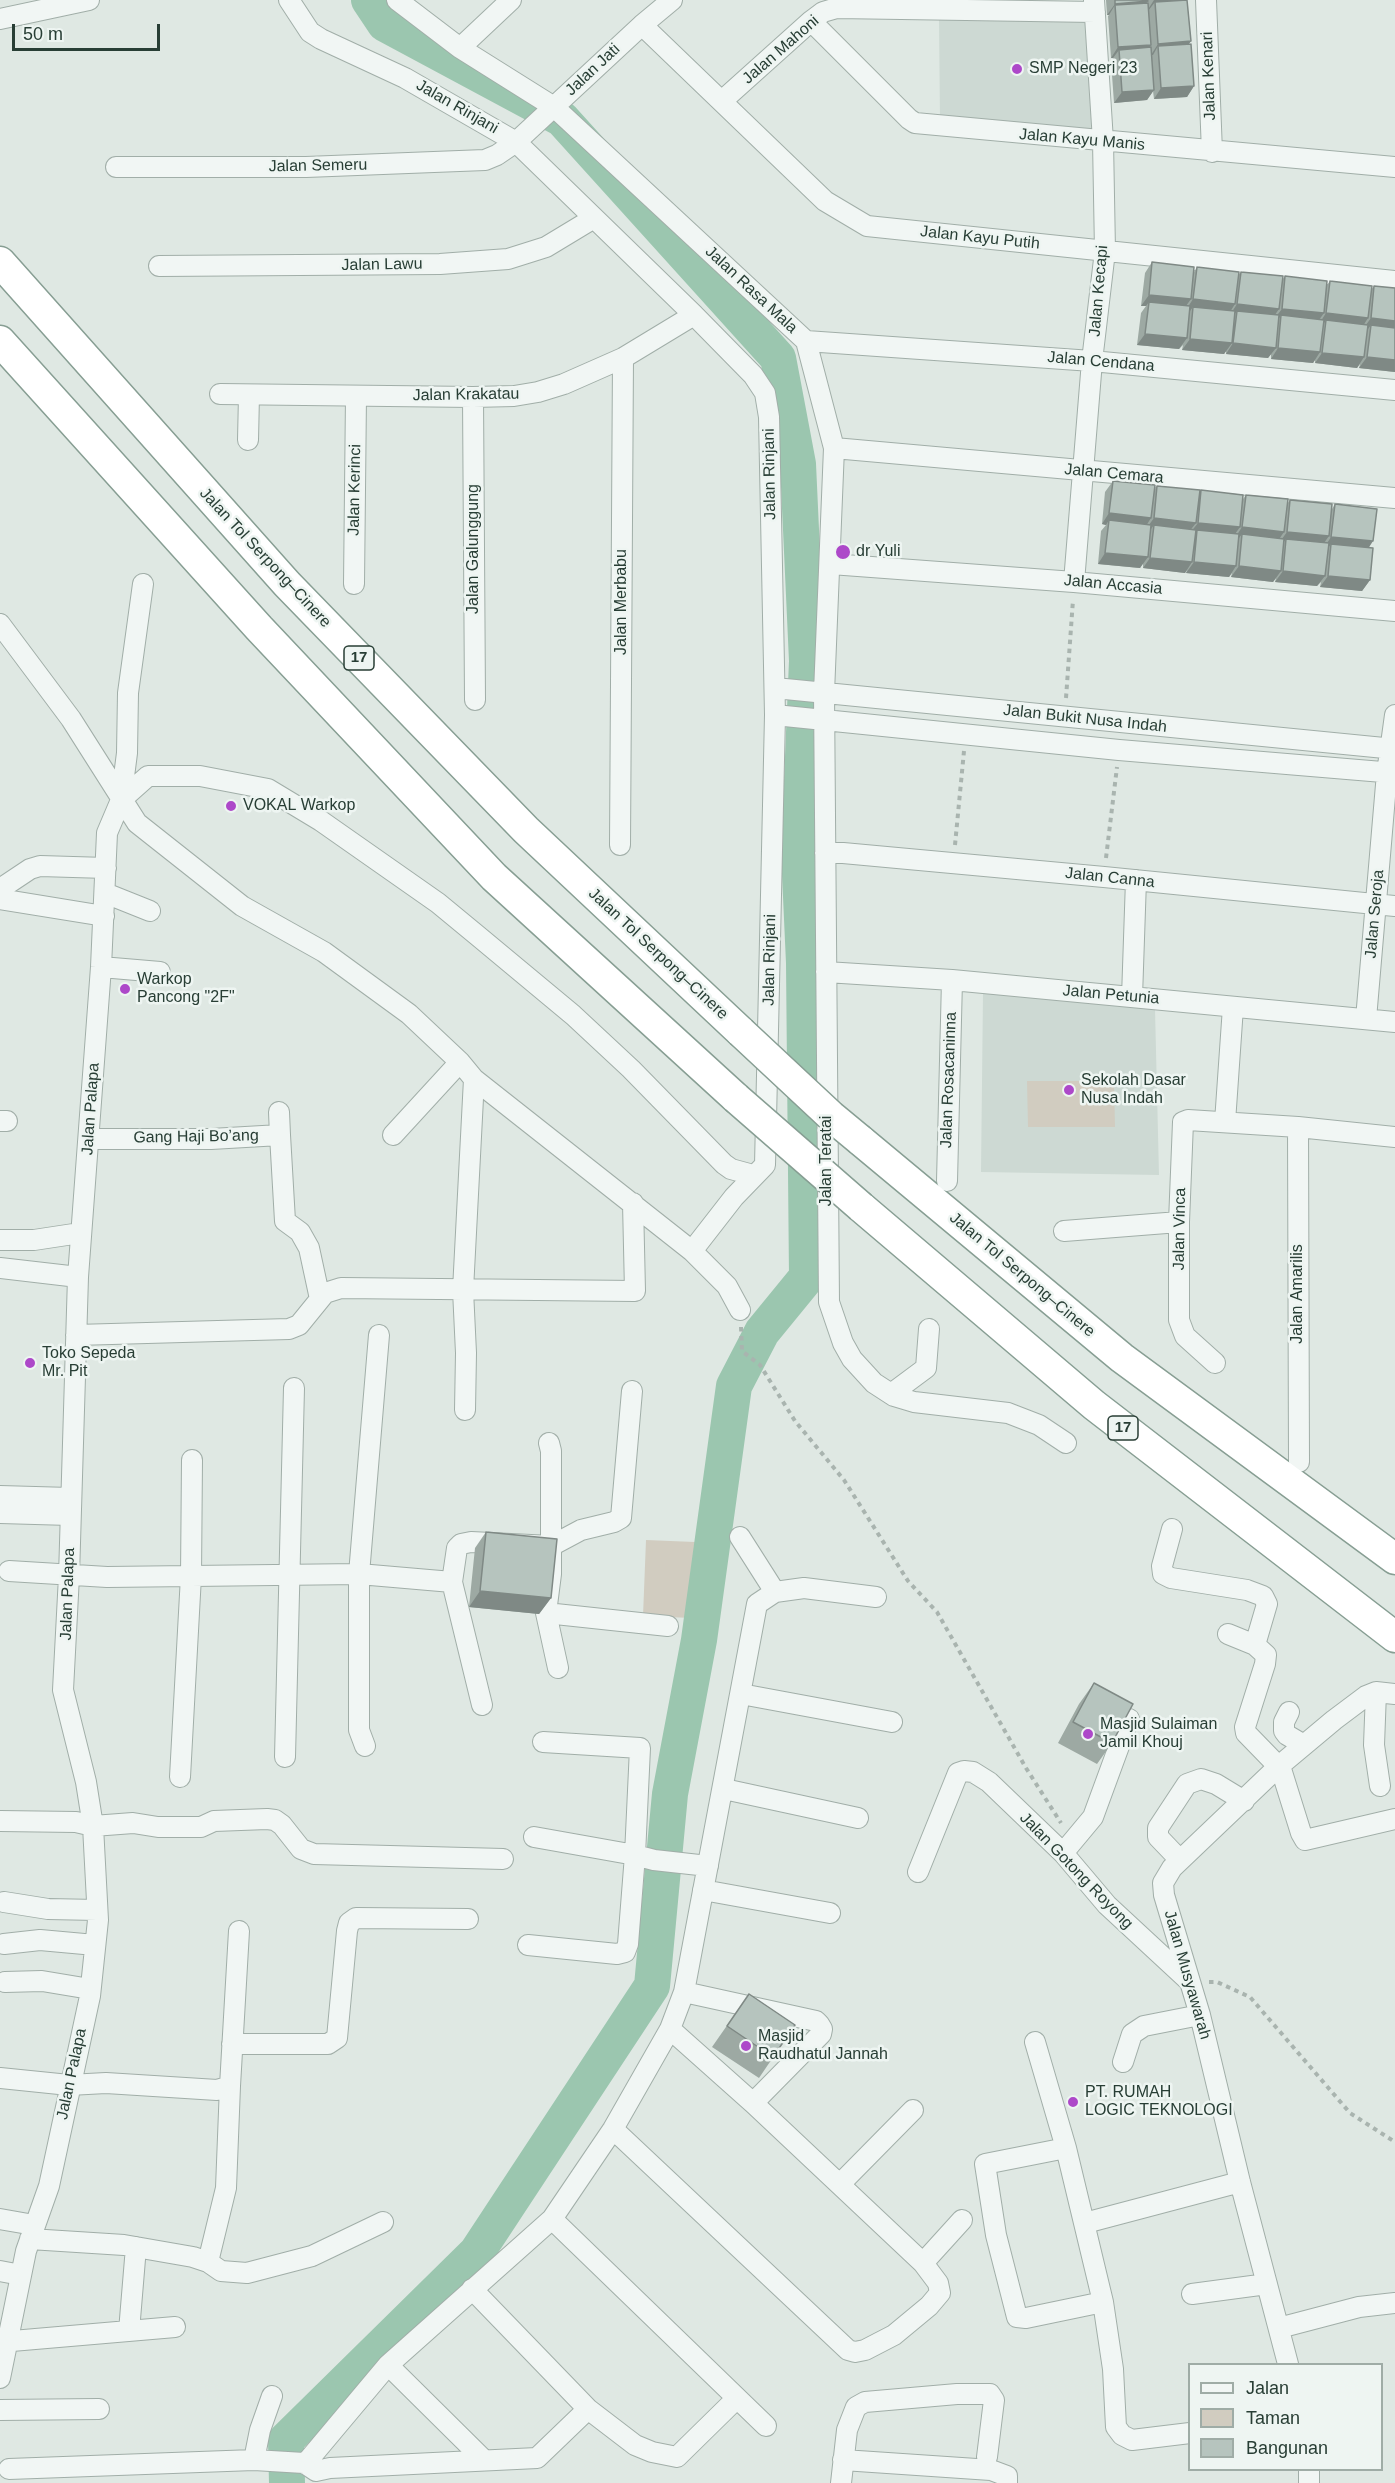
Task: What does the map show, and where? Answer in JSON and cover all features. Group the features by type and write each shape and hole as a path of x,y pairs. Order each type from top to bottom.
{"highway":[{"name":"Jalan Tol Serpong–Cinere","path":"0,262 287,584 526,830 831,1116 1122,1358 1395,1559"},
{"name":"17","path":"0,341 259,628 494,878 736,1098 1094,1405 1395,1637"}],"street":[{"name":"Jalan Rinjani","path":"289,0 310,32 321,39 405,78 521,138 594,218 753,375 765,393 769,417 777,688 765,1165 760,1172 753,1175 692,1251"},
{"name":"Jalan Rasa Mala","path":"397,0 460,48 552,108 806,341 834,448 831,564 821,693 822,721"},
{"path":"460,48 511,0"},
{"name":"Jalan Jati","path":"521,138 672,0"},
{"name":"Jalan Kenari","path":"1206,0 1212,152"},
{"path":"0,19 76,2"},
{"name":"Jalan Mahoni","path":"723,100 811,21 823,12 837,8 1094,6"},
{"name":"Jalan Kecapi","path":"1074,582 1092,361 1105,251 1103,141 1094,6"},
{"name":"Jalan Kayu Manis","path":"811,21 915,123 1395,167"},
{"name":"Jalan Kayu Putih","path":"642,25 723,100 825,201 859,223 876,227 1395,280"},
{"name":"Jalan Semeru","path":"116,167 306,167 472,161 497,155 521,138"},
{"name":"Jalan Lawu","path":"159,266 440,264 508,259 546,247 594,218"},
{"name":"Jalan Krakatau","path":"220,394 473,397 514,396 538,392 564,384 623,358 694,315"},
{"name":"Jalan Cendana","path":"806,341 1092,361 1395,390"},
{"name":"Jalan Merbabu","path":"620,845 623,358"},
{"path":"248,440 249,395"},
{"name":"Jalan Kerinci","path":"354,584 357,396"},
{"name":"Jalan Galunggung","path":"473,397 475,700"},
{"name":"Jalan Cemara","path":"834,448 1395,498"},
{"name":"Jalan Accasia","path":"831,564 1074,582 1395,611"},
{"path":"121,800 128,753 128,693 143,584"},
{"path":"0,624 70,719 137,823 242,906 324,952 409,1014 460,1062 474,1079 692,1251 727,1286 740,1310"},
{"name":"Jalan Bukit Nusa Indah","path":"777,688 1393,748"},
{"name":"Jalan Bukit Nusa Indah","path":"777,715 1119,750 1391,773"},
{"name":"Jalan Seroja","path":"1366,1019 1386,905 1395,716"},
{"name":"Jalan Teratai","path":"822,721 829,1302 843,1343 852,1359 874,1383 891,1394 914,1402 1008,1413 1039,1425 1066,1443"},
{"path":"121,800 148,776 200,776 268,789 321,820 438,903 470,929 573,1015 623,1061 731,1170 753,1175"},
{"name":"Jalan Palapa","path":"0,2378 4,2342 32,2232 50,2186 90,1989 95,1945 97,1910 93,1826 80,1751 63,1690 80,1233 101,967 107,833 121,800"},
{"name":"Jalan Canna","path":"825,854 843,853 1386,905"},
{"path":"0,889 40,866 106,868"},
{"path":"18,878 20,903"},
{"path":"1132,997 1136,880"},
{"path":"105,893 150,911"},
{"path":"0,899 104,916"},
{"path":"101,967 160,972"},
{"name":"Jalan Petunia","path":"826,972 952,980 1395,1022"},
{"name":"Jalan Rosacaninna","path":"946,1181 952,980"},
{"path":"1233,1007 1225,1122 1395,1137"},
{"path":"393,1135 460,1062"},
{"path":"465,1410 466,1353 463,1290 474,1079"},
{"name":"Gang Haji Bo’ang","path":"89,1139 211,1139 280,1135 279,1112"},
{"name":"Jalan Vinca","path":"1215,1363 1185,1336 1181,1329 1179,1222 1184,1122 1188,1120 1225,1122"},
{"name":"Jalan Amarilis","path":"1298,1127 1299,1462"},
{"path":"280,1135 285,1221 300,1232 309,1248 320,1299"},
{"path":"76,1335 289,1329 299,1325 325,1293 341,1288 634,1291 633,1203"},
{"path":"1064,1231 1179,1222"},
{"path":"0,1240 34,1240 80,1233"},
{"path":"33,1271 34,1240"},
{"path":"0,1268 78,1277"},
{"path":"891,1394 926,1368 929,1329"},
{"path":"365,1746 359,1730 359,1574 379,1335"},
{"path":"285,1756 294,1388"},
{"path":"482,1705 452,1582 457,1548 461,1544 471,1542 551,1546 566,1536 618,1521 622,1517 632,1390"},
{"path":"549,1443 551,1451 551,1546 546,1612 558,1668"},
{"path":"180,1777 191,1576 192,1460"},
{"path":"0,1496 70,1506"},
{"path":"0,1513 70,1506"},
{"path":"1172,1529 1162,1566 1163,1574 1171,1578 1247,1590 1263,1596 1267,1604 1255,1645"},
{"path":"740,1537 775,1592"},
{"path":"9,1571 69,1576 359,1574 452,1582"},
{"path":"311,2470 388,2365 552,2219 612,2129 670,2029 684,1992 757,1604 775,1592 804,1588 876,1597"},
{"path":"546,1612 668,1626"},
{"path":"1228,1634 1255,1645 1266,1655 1245,1727 1246,1733 1279,1766 1305,1840 1395,1819"},
{"path":"1380,1786 1374,1745 1385,1693"},
{"name":"Jalan Musyawarah","path":"1288,2363 1240,2182 1200,2015 1164,1895 1163,1883 1166,1875 1180,1860 1279,1766 1352,1706 1385,1693"},
{"path":"741,1694 892,1722"},
{"path":"1289,1713 1284,1722 1284,1731 1304,1745"},
{"path":"1068,1847 1093,1817 1129,1719"},
{"path":"528,1945 617,1954 625,1952 635,1855 640,1748 543,1742"},
{"name":"Jalan Gotong Royong","path":"918,1872 956,1776 964,1771 981,1776 1068,1847 1107,1905 1189,1981"},
{"path":"1180,1860 1158,1837 1158,1828 1187,1784 1201,1779 1216,1784 1244,1801"},
{"path":"724,1789 858,1818"},
{"path":"0,1821 76,1822 93,1826 133,1823 158,1827 201,1827 214,1821 275,1820 282,1825 301,1849 314,1854 503,1859"},
{"path":"534,1838 654,1860 708,1866"},
{"path":"703,1890 830,1913"},
{"path":"4,1902 48,1909 97,1910"},
{"path":"232,2044 328,2044 337,2038 347,1931 349,1923 356,1918 468,1919"},
{"path":"208,2262 226,2188 239,1930"},
{"path":"4,1944 40,1940 95,1945"},
{"path":"5,1983 42,1981 90,1989"},
{"path":"684,1992 816,2021 819,2024 822,2029 821,2034 753,2103"},
{"path":"1123,2062 1132,2034 1144,2026 1200,2015"},
{"path":"612,2129 848,2350 855,2352 865,2350 894,2335 936,2300 940,2288 924,2263 753,2103 670,2029"},
{"path":"1035,2042 1066,2148 1103,2302 1113,2369 1116,2427 1122,2435 1132,2440 1188,2433"},
{"path":"0,2078 69,2085 106,2084 217,2090 230,2086"},
{"path":"840,2184 913,2110"},
{"path":"1066,2148 985,2164 996,2235 1017,2317 1026,2318 1103,2302"},
{"path":"1085,2223 1240,2182"},
{"path":"0,2219 32,2232 136,2247 208,2262 221,2271 247,2273 312,2256 383,2222"},
{"path":"552,2219 731,2390 735,2397 766,2427"},
{"path":"924,2263 962,2220"},
{"path":"129,2331 136,2247"},
{"path":"0,2271 21,2275"},
{"path":"1192,2294 1267,2284"},
{"path":"472,2289 588,2409 635,2445 652,2452 677,2457 733,2403 735,2397"},
{"path":"1279,2328 1359,2307 1395,2303"},
{"path":"4,2342 174,2327"},
{"path":"388,2365 484,2460"},
{"path":"840,2483 847,2430 856,2407 860,2404 957,2394 993,2396 987,2457"},
{"path":"258,2461 260,2430 272,2396"},
{"path":"0,2410 99,2409"},
{"path":"9,2469 258,2461 311,2470 537,2458 588,2409"},
{"path":"843,2460 991,2470 1007,2476 1007,2483"}],"path":[{"path":"1064,717 1074,582"},
{"path":"953,864 966,734"},
{"path":"1104,877 1119,750"},
{"path":"742,1351 760,1365 795,1421 844,1480 908,1581 937,1611 1068,1847"},
{"path":"1189,1981 1217,1982 1250,1997 1350,2113 1395,2142"}],"shaded area":[{"name":"SMP Negeri 23","path":"939,17 1091,18 1099,134 940,121"},
{"name":"Sekolah Dasar Nusa Indah","path":"983,993 1155,1009 1159,1175 981,1172"}],"green space":[{"path":"1027,1081 1114,1081 1115,1127 1028,1127"},
{"path":"646,1540 695,1542 692,1618 643,1616"}],"building":[{"path":"1115,0 1147,0 1148,1 1115,4"},
{"path":"1187,0 1191,41 1158,44 1155,2"},
{"path":"1148,3 1151,45 1118,47 1115,5"},
{"path":"1191,44 1194,86 1161,88 1158,46"},
{"path":"1151,47 1154,90 1122,92 1119,50"},
{"path":"1152,262 1194,267 1191,299 1149,295"},
{"path":"1197,267 1239,272 1235,304 1193,299"},
{"path":"1241,272 1283,276 1279,309 1237,304"},
{"path":"1285,276 1327,281 1324,313 1282,309"},
{"path":"1330,281 1372,286 1368,318 1326,313"},
{"path":"1374,286 1395,288 1395,321 1371,318"},
{"path":"1149,302 1190,306 1187,338 1145,334"},
{"path":"1193,307 1235,311 1232,343 1190,339"},
{"path":"1237,311 1279,315 1276,348 1233,343"},
{"path":"1281,315 1324,320 1320,352 1278,348"},
{"path":"1326,320 1368,325 1364,357 1322,353"},
{"path":"1371,325 1395,328 1395,360 1367,357"},
{"path":"1113,481 1155,485 1151,518 1109,513"},
{"path":"1157,486 1200,490 1196,523 1154,518"},
{"path":"1201,490 1243,495 1240,527 1198,523"},
{"path":"1246,495 1288,499 1284,532 1242,527"},
{"path":"1290,500 1332,504 1329,536 1287,532"},
{"path":"1335,504 1377,509 1373,541 1331,537"},
{"path":"1109,520 1151,525 1148,557 1105,553"},
{"path":"1154,525 1196,530 1192,562 1150,558"},
{"path":"1197,530 1239,534 1236,566 1194,562"},
{"path":"1242,534 1284,539 1281,571 1239,566"},
{"path":"1286,539 1329,543 1325,576 1283,571"},
{"path":"1331,544 1373,548 1370,580 1328,576"},
{"path":"486,1532 557,1539 551,1598 480,1591"},
{"path":"1094,1683 1133,1704 1112,1743 1073,1722"},
{"path":"749,1994 795,2025 773,2057 727,2026"}],"waterway":[{"path":"287,2483 286,2440 477,2252 652,1986 670,1794 699,1640 734,1386 762,1332 807,1277 804,963 799,852 807,661 798,464 778,358 562,119 385,24 369,0"}],"place":[{"name":"SMP Negeri 23","path":"1017,69"},
{"name":"dr Yuli","path":"843,552"},
{"name":"VOKAL Warkop","path":"231,806"},
{"name":"Warkop Pancong \"2F\"","path":"125,989"},
{"name":"Sekolah Dasar Nusa Indah","path":"1069,1090"},
{"name":"Toko Sepeda Mr. Pit","path":"30,1363"},
{"name":"Masjid Sulaiman Jamil Khouj","path":"1088,1734"},
{"name":"Masjid Raudhatul Jannah","path":"746,2046"},
{"name":"PT. RUMAH LOGIC TEKNOLOGI","path":"1073,2102"}]}
